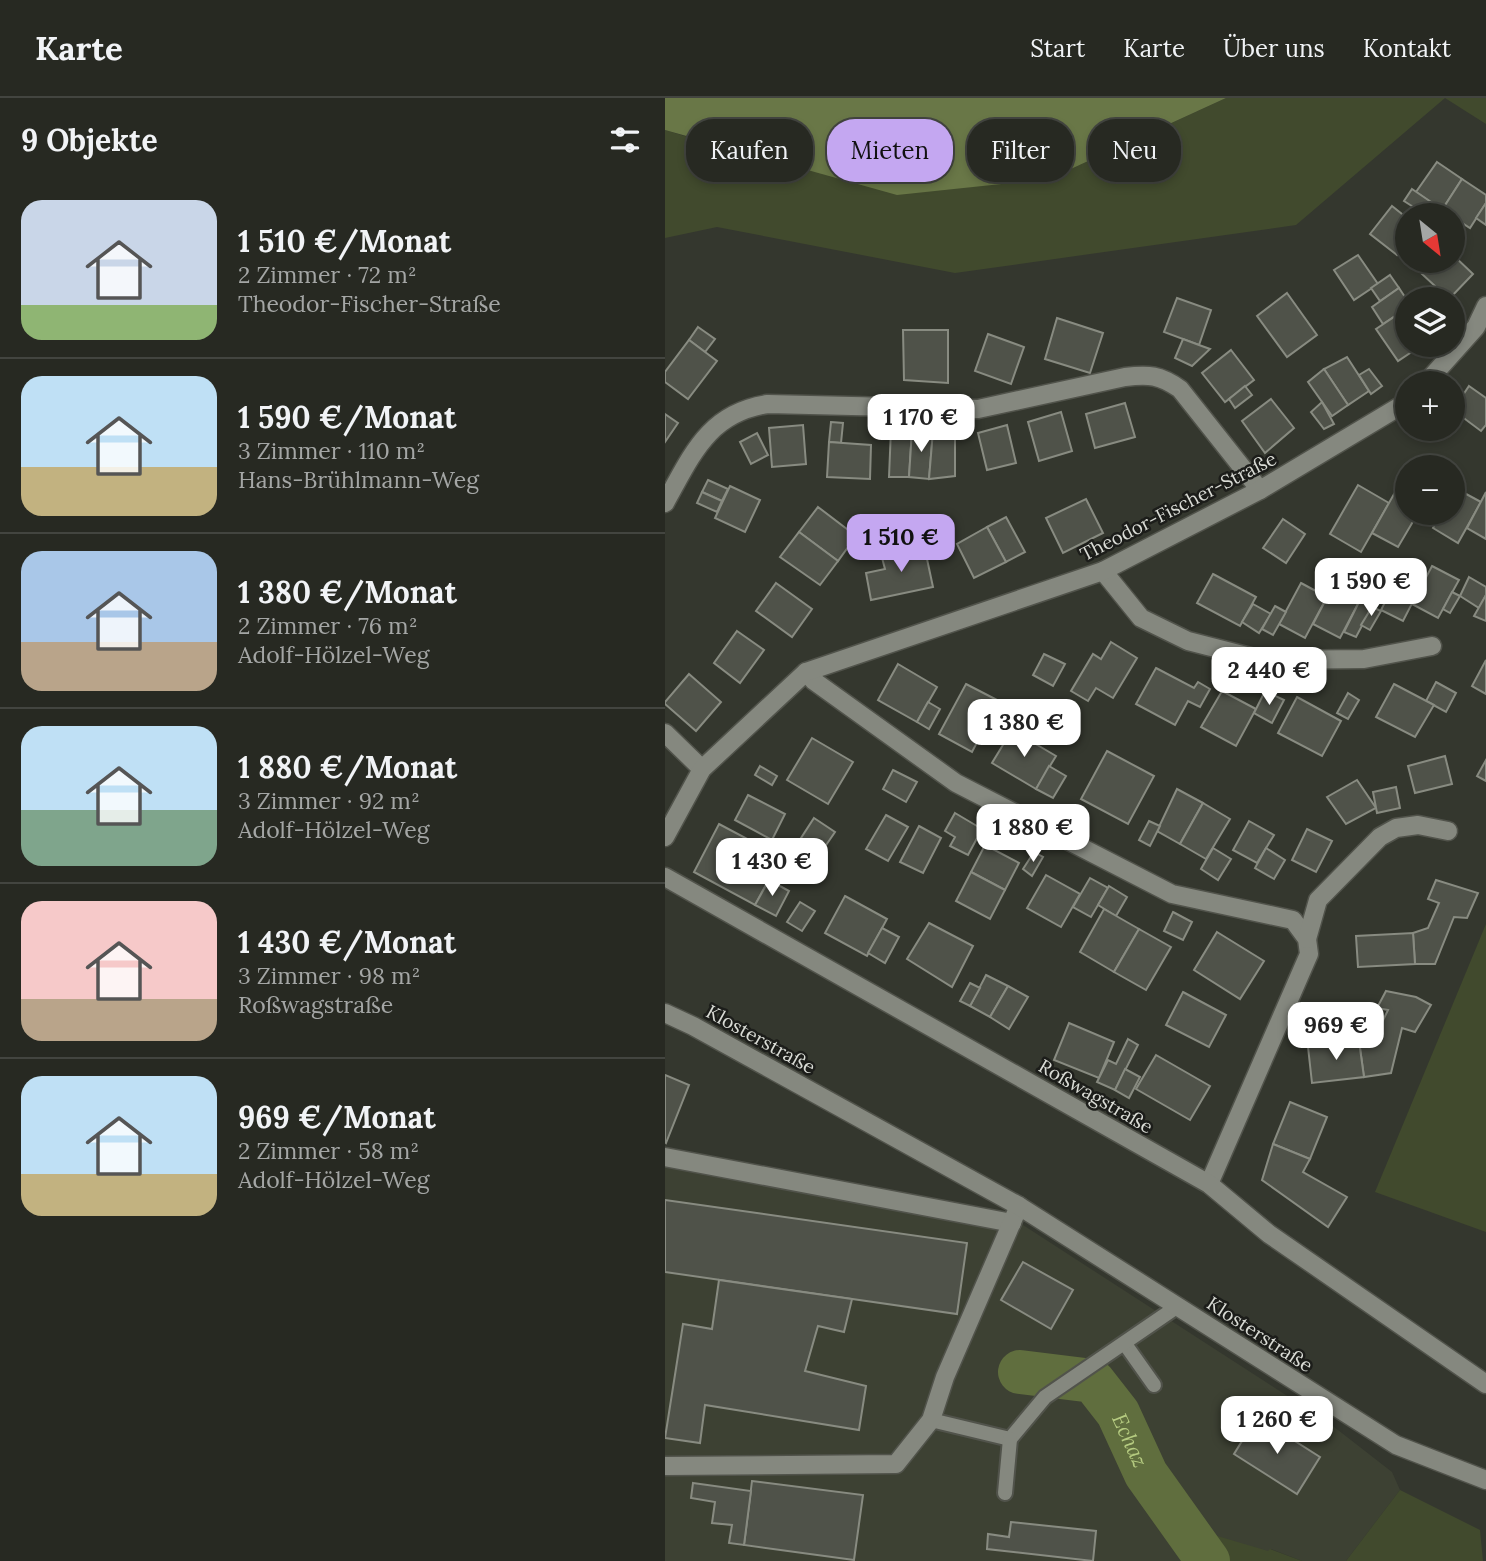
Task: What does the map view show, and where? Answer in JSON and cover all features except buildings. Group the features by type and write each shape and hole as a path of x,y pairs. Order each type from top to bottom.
{"street":[{"path":"1437,371 1476,327 1486,306"},
{"path":"665,503 716,425 731,414 748,407 768,404 978,409 1144,375 1164,378 1180,389 1260,490"},
{"name":"Theodor-Fischer-Straße","path":"665,838 702,769 806,672 1103,571 1260,490 1395,409"},
{"path":"1103,571 1140,618 1188,641 1262,660 1364,659 1433,646"},
{"path":"806,672 814,681 956,783 1172,894 1293,920 1307,939"},
{"path":"665,733 702,769"},
{"path":"1209,1184 1309,954 1307,939 1318,900 1380,837 1396,828 1417,825 1448,831"},
{"name":"Roßwagstraße","path":"665,877 1209,1184 1269,1234 1486,1384"},
{"name":"Klosterstraße","path":"665,1013 693,1026 1178,1306 1397,1444 1486,1480"},
{"path":"665,1157 1016,1214 945,1377 931,1420 896,1464 665,1466"}],"lane":[{"path":"1005,1493 1010,1439 1045,1397 1178,1306"},
{"path":"1125,1343 1154,1385"},
{"path":"931,1420 1010,1439"}],"shaded area":[{"path":"665,1160 1023,1225 1329,1423 1392,1472 1400,1490 1346,1561 1302,1561 1271,1549 1263,1561 665,1561"}],"green space":[{"path":"665,98 1226,98 1180,119 1088,119 1088,161 1074,168 1074,119 967,119 967,182 1020,182 897,195 851,182 953,182 953,119 827,119 827,175 813,171 813,119 686,119 686,136 665,130"},
{"path":"1226,98 1445,98 1296,225 955,273 717,227 665,238 665,130 686,136 686,182 813,182 813,163 827,164 827,182 953,182 953,173 967,174 967,182 1074,182 1074,168 1088,161 1088,182 1181,182 1180,119"},
{"path":"1445,98 1486,98 1486,124"},
{"path":"1486,924 1486,1232 1375,1192"},
{"path":"1400,1490 1480,1530 1483,1561 1346,1561"},
{"path":"1177,1524 1268,1551 1270,1549 1302,1561 1182,1561 1163,1533"}],"waterway":[{"name":"Echaz","path":"1020,1372 1093,1381 1118,1413 1146,1474 1208,1561"}]}
